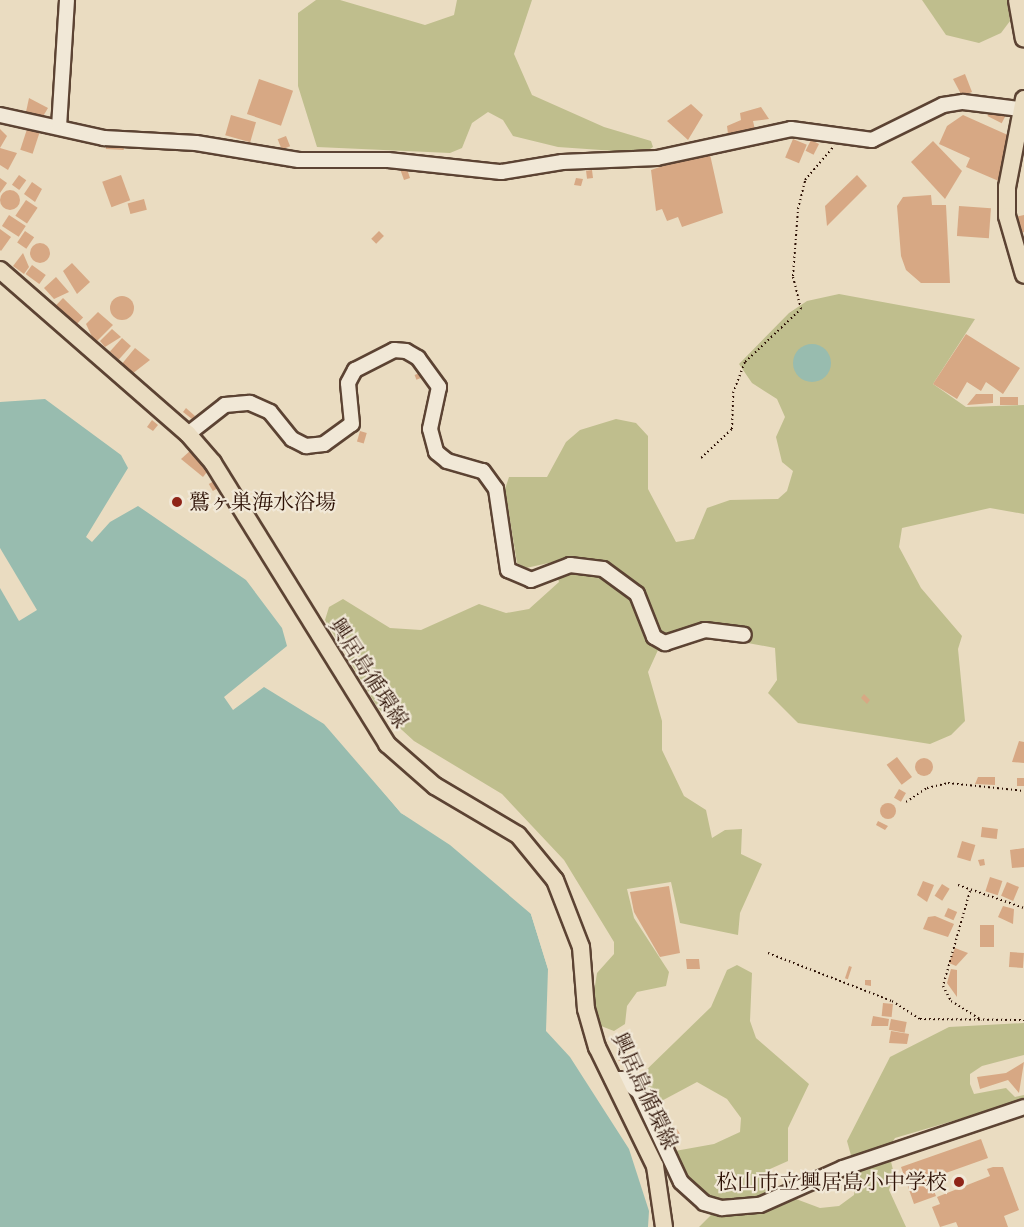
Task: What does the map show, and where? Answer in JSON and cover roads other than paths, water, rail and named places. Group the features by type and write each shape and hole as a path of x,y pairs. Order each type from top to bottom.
{"main road":[{"path":"1017,0 1024,38"},
{"path":"1021,104 1007,216 1024,275"},
{"name":"興居島循環線","path":"0,270 188,434 229,486 387,744 435,786 518,835 555,880 574,924 586,1009 612,1079 655,1166 664,1227"}],"street":[{"path":"59,127 67,0"},
{"path":"0,115 104,138 196,143 299,160 388,160 490,172 562,162 657,158 791,129 841,137 888,137 943,105 963,102 1021,104"},
{"path":"188,434 225,405 250,403 270,412 292,439 306,446 324,444 352,424 348,384 355,370 394,350 406,351 418,358 439,387 430,429 436,452 447,461 483,471 496,489 508,570 531,579 570,565 603,569 637,594 654,637 665,643 705,630 744,635"},
{"path":"612,1079 622,1079 639,1092 681,1182 698,1199 722,1208 760,1205 843,1168 1024,1107"}],"water":[{"path":"812,344 825,350 831,363 825,376 812,382 799,376 793,363 799,350"},
{"path":"45,399 121,455 128,468 86,537 92,542 110,522 138,506 246,580 282,628 287,646 224,697 233,710 264,687 324,724 401,813 450,845 531,914 548,969 546,1031 570,1057 629,1149 649,1211 648,1227 0,1227 0,402"}],"place":[{"name":"鷲ヶ巣海水浴場","path":"177,502"},
{"name":"松山市立興居島小中学校","path":"959,1182"}]}
